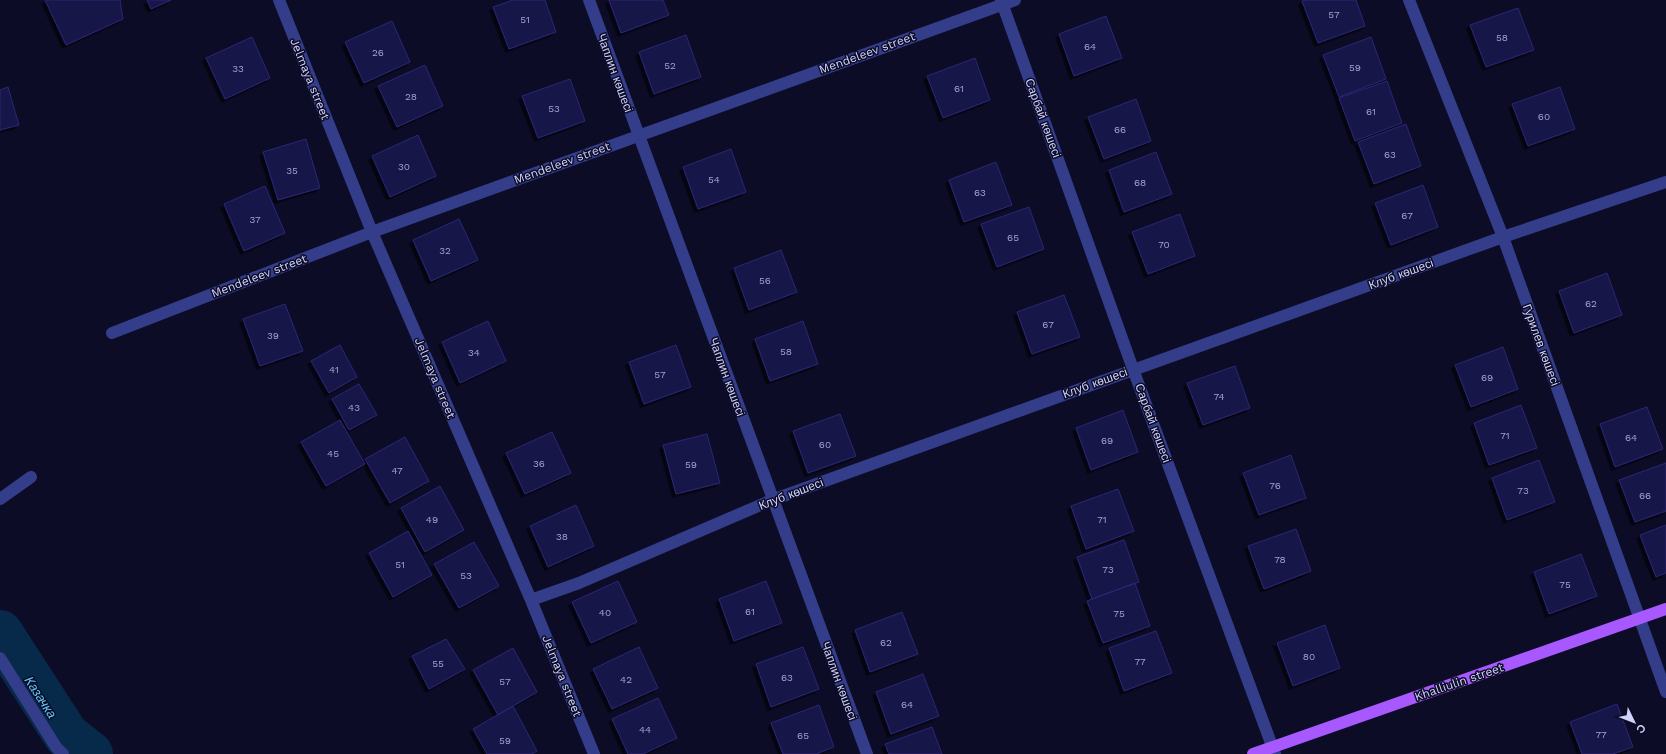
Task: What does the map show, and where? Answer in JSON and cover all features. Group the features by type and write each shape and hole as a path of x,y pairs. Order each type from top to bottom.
{"main road":[{"name":"Khalliulin street","path":"1253,754 1274,751 1666,609"}],"street":[{"name":"Jelmaya street","path":"279,0 372,232 531,600 594,754"},
{"name":"Чаплин көшесі","path":"589,0 866,754"},
{"name":"Mendeleev street","path":"112,333 372,232 1002,2 1016,0"},
{"name":"Гурилев көшесі","path":"1408,0 1503,238 1666,692"},
{"name":"Сарбай көшесі","path":"1002,2 1133,369 1274,751"},
{"name":"Клуб көшесі","path":"531,600 579,583 772,500 1133,369 1666,182"},
{"path":"0,499 31,477"},
{"path":"0,658 56,747 64,754"}],"building":[{"path":"45,0 120,0 123,19 66,45"},
{"path":"147,0 171,0 151,9"},
{"path":"513,0 545,0 556,32 509,49 493,7"},
{"path":"609,0 663,0 669,15 621,33"},
{"path":"1356,0 1365,26 1318,43 1302,1"},
{"path":"1518,8 1534,50 1486,67 1470,25"},
{"path":"1106,16 1122,58 1074,76 1059,34"},
{"path":"392,21 410,62 364,83 345,42"},
{"path":"686,35 701,77 654,94 639,52"},
{"path":"252,37 270,78 225,99 206,58"},
{"path":"1371,37 1386,79 1339,97 1323,55"},
{"path":"975,58 990,100 943,118 927,76"},
{"path":"425,65 443,106 397,127 378,86"},
{"path":"570,79 585,121 538,138 522,96"},
{"path":"1387,81 1402,123 1355,141 1339,98"},
{"path":"8,87 19,125 0,130 0,90"},
{"path":"1560,87 1575,129 1528,146 1512,104"},
{"path":"1136,99 1151,141 1104,159 1088,117"},
{"path":"1406,124 1421,166 1374,184 1358,142"},
{"path":"418,135 436,176 390,197 372,156"},
{"path":"306,139 320,188 278,200 263,152"},
{"path":"731,149 746,192 698,209 683,167"},
{"path":"1156,152 1172,194 1124,212 1109,170"},
{"path":"996,162 1012,205 964,222 949,180"},
{"path":"1423,185 1438,227 1391,245 1375,203"},
{"path":"265,186 285,233 244,251 224,204"},
{"path":"1029,207 1044,249 997,267 981,224"},
{"path":"1180,214 1195,256 1148,274 1132,232"},
{"path":"459,219 478,260 431,281 413,240"},
{"path":"781,250 797,292 749,310 734,268"},
{"path":"1607,273 1622,315 1574,333 1559,291"},
{"path":"1064,295 1080,337 1032,354 1017,312"},
{"path":"285,304 303,351 260,366 243,319"},
{"path":"488,321 506,361 460,383 442,342"},
{"path":"803,321 818,364 770,381 755,339"},
{"path":"340,345 357,377 329,393 311,361"},
{"path":"676,345 691,387 644,404 629,362"},
{"path":"1503,347 1518,389 1471,407 1455,365"},
{"path":"1235,366 1250,408 1203,425 1187,383"},
{"path":"359,384 377,415 349,430 332,399"},
{"path":"1521,405 1537,448 1489,465 1474,423"},
{"path":"1647,407 1663,449 1615,467 1600,424"},
{"path":"1123,410 1138,452 1091,470 1076,428"},
{"path":"840,414 856,456 808,473 793,431"},
{"path":"340,420 365,464 326,486 301,442"},
{"path":"552,432 571,473 525,494 506,453"},
{"path":"707,434 720,483 676,494 663,445"},
{"path":"405,437 429,481 390,503 365,459"},
{"path":"1291,455 1306,498 1259,515 1243,473"},
{"path":"1539,460 1555,502 1507,520 1492,478"},
{"path":"1666,463 1666,511 1635,522 1619,480"},
{"path":"440,486 464,530 425,552 401,508"},
{"path":"1118,489 1134,531 1086,549 1071,506"},
{"path":"576,505 594,546 548,567 530,526"},
{"path":"1666,525 1666,573 1656,577 1640,535"},
{"path":"1296,529 1311,571 1264,589 1248,546"},
{"path":"408,531 432,575 393,597 369,553"},
{"path":"1124,540 1139,582 1092,599 1077,557"},
{"path":"474,542 499,586 459,608 434,564"},
{"path":"1581,554 1597,596 1549,614 1534,572"},
{"path":"618,581 637,622 591,643 572,602"},
{"path":"766,581 782,623 734,641 719,599"},
{"path":"1135,583 1150,626 1103,643 1087,601"},
{"path":"902,612 918,654 870,672 855,630"},
{"path":"1325,625 1340,668 1293,686 1277,643"},
{"path":"1156,631 1172,673 1124,691 1109,648"},
{"path":"446,639 465,669 429,689 412,656"},
{"path":"639,647 658,688 612,709 593,669"},
{"path":"803,647 819,689 771,707 756,664"},
{"path":"513,648 537,692 498,715 473,670"},
{"path":"923,674 939,716 891,734 876,692"},
{"path":"658,698 677,738 643,754 628,754 612,719"},
{"path":"1617,704 1633,747 1613,754 1582,754 1570,722"},
{"path":"819,705 834,747 816,754 783,754 771,723"},
{"path":"513,706 537,751 532,754 487,754 473,729"},
{"path":"932,727 942,754 889,754 885,744"}],"waterway":[{"name":"Казачка","path":"0,633 66,735 90,754"}]}
